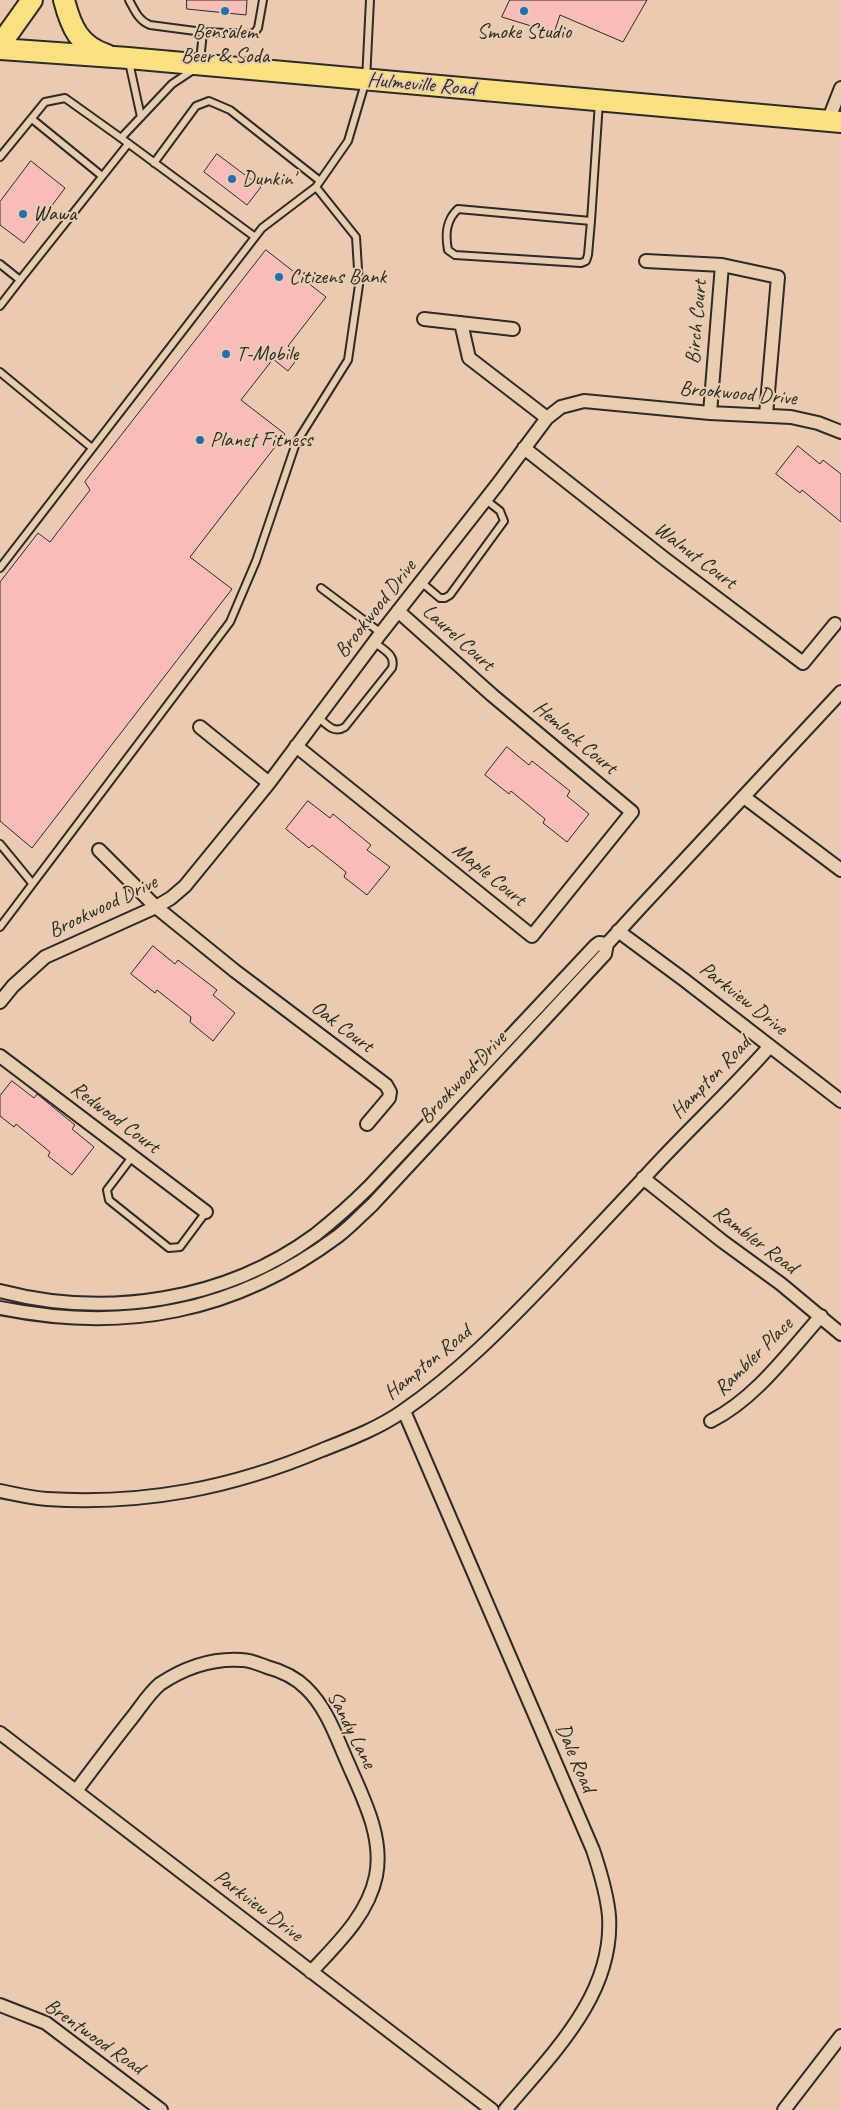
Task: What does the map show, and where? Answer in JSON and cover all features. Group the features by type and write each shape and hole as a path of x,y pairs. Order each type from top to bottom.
{"main road":[{"path":"0,45 32,0"},
{"path":"64,0 70,22 77,35 100,53 121,58"},
{"name":"Hulmeville Road","path":"0,49 834,121"}],"street":[{"path":"834,121 841,88"},
{"path":"646,261 722,265 778,276 766,415"},
{"name":"Birch Court","path":"710,413 722,265"},
{"path":"424,319 513,328"},
{"path":"461,323 469,358 547,418"},
{"name":"Brookwood Drive","path":"0,1002 13,986 45,957 156,907 171,898 185,886 269,783 398,611 486,500 547,418 561,407 584,401 710,413 791,417 818,423 841,432"},
{"name":"Walnut Court","path":"524,448 665,559 803,663 835,624"},
{"name":"Laurel Court","path":"398,611 492,694"},
{"name":"Brookwood Drive","path":"0,1308 65,1318 109,1319 147,1316 213,1301 249,1288 286,1270 340,1234 372,1205 605,954 607,944 618,931 841,692"},
{"name":"Hemlock Court","path":"492,694 632,812"},
{"path":"200,727 269,783"},
{"name":"Maple Court","path":"296,746 532,936 632,812"},
{"path":"744,797 841,870"},
{"path":"99,850 156,907"},
{"name":"Oak Court","path":"156,907 235,971 386,1086 390,1092 389,1098 368,1124"},
{"name":"Parkview Drive","path":"618,931 684,978 841,1101"},
{"name":"Brookwood Drive","path":"0,1291 28,1298 84,1305 121,1304 162,1299 214,1286 250,1272 285,1254 336,1218 369,1187 595,946 599,943 607,944"},
{"name":"Hampton Road","path":"0,1491 71,1500 165,1495 207,1488 280,1468 355,1436 404,1411 499,1332 770,1046"},
{"name":"Redwood Court","path":"0,1056 206,1212"},
{"name":"Rambler Road","path":"643,1178 821,1316 841,1334"},
{"name":"Rambler Place","path":"711,1421 738,1405 764,1380 821,1316"},
{"name":"Dale Road","path":"404,1411 592,1850 607,1900 609,1940 598,1984 586,2008 572,2028 506,2110"},
{"name":"Sandy Lane","path":"76,1791 154,1690 159,1685 186,1670 200,1664 221,1660 244,1660 283,1672 296,1680 308,1690 320,1706 334,1732 372,1825 378,1846 376,1876 371,1893 344,1936 311,1972"},
{"name":"Parkview Drive","path":"0,1733 492,2110"},
{"name":"Brentwood Road","path":"0,2004 46,2023 161,2110"},
{"path":"784,2110 841,2036"}],"lane":[{"path":"129,0 143,22 203,32 251,34 255,32 259,24 263,0"},
{"path":"0,568 262,228 318,184 348,141 366,80 370,0"},
{"path":"121,138 172,84 200,66 203,32"},
{"path":"121,58 141,117"},
{"path":"0,157 45,102 65,98 255,237"},
{"path":"0,927 230,622 256,561 296,443 348,360 359,284 356,237 318,184 230,110 209,100 196,106 154,163"},
{"path":"591,221 458,209 451,215 446,240 448,250 455,255 581,263 586,261 591,221 599,100"},
{"path":"32,119 102,176"},
{"path":"0,306 128,144"},
{"path":"0,264 20,280"},
{"path":"0,372 92,448"},
{"path":"421,582 440,598 445,598 450,594 503,525 503,516 486,500"},
{"path":"318,717 333,730 339,731 345,727 392,668 394,662 392,656 378,638 321,588"},
{"path":"0,844 32,883"},
{"path":"132,1156 107,1190 108,1200 169,1248 180,1247 206,1212"}],"building":[{"name":"Bensalem Beer & Soda","path":"187,0 247,0 246,15 187,9"},
{"path":"510,0 647,0 623,42 560,15 554,33 502,17"},
{"name":"Dunkin'","path":"217,154 261,187 247,205 204,172"},
{"name":"Wawa","path":"31,161 65,188 24,243 0,225 0,202"},
{"path":"266,250 326,297 288,346 300,355 288,371 273,359 241,400 285,434 190,557 232,589 32,848 0,821 0,582 38,533 50,542 90,490 85,482"},
{"path":"798,446 820,464 823,460 841,474 841,522 802,490 800,493 776,474"},
{"path":"507,747 529,765 532,761 570,791 567,796 589,814 567,842 543,823 545,819 511,791 509,794 485,775"},
{"path":"308,801 330,818 333,814 371,845 367,850 390,867 367,895 344,877 346,872 312,845 309,848 286,829"},
{"path":"153,946 175,964 178,960 217,990 213,995 235,1013 213,1041 190,1022 191,1017 157,990 155,993 131,974"},
{"path":"12,1081 34,1098 37,1094 75,1125 72,1129 94,1147 72,1175 48,1156 50,1152 16,1124 14,1127 0,1116 0,1096"}],"place":[{"name":"Bensalem Beer & Soda","path":"225,11"},
{"name":"Smoke Studio","path":"524,11"},
{"name":"Dunkin'","path":"232,179"},
{"name":"Wawa","path":"23,214"},
{"name":"Citizens Bank","path":"279,277"},
{"name":"T-Mobile","path":"226,354"},
{"name":"Planet Fitness","path":"200,440"}]}
